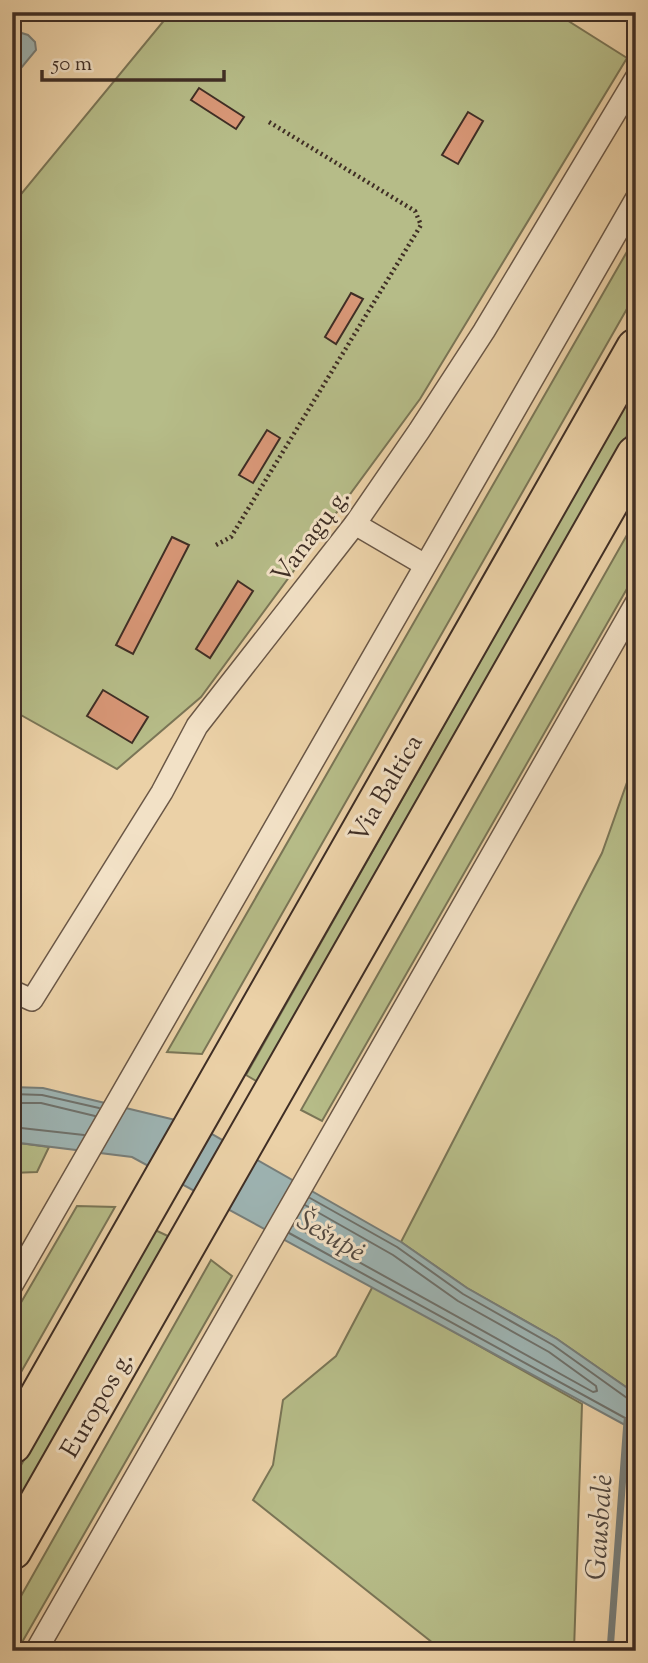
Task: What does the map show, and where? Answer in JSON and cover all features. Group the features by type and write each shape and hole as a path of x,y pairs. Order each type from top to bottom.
{"highway":[{"name":"Via Baltica","path":"135,1228 636,348"},
{"name":"Via Baltica","path":"179,1257 636,455"},
{"name":"Europos g.","path":"12,1444 135,1228"},
{"name":"Europos g.","path":"12,1550 179,1257"}],"street":[{"name":"Vanagų g.","path":"12,991 32,1000 162,792 197,726 355,524 484,331 636,78"},
{"path":"12,1285 636,199"},
{"path":"355,524 425,565"},
{"path":"36,1651 636,603"}],"path":[{"path":"216,545 231,537 421,225 415,211 269,122"}],"green space":[{"path":"171,12 554,12 627,58 420,399 201,697 117,769 12,710 12,205"},
{"path":"636,236 636,293 202,1054 167,1052"},
{"path":"636,386 636,420 258,1082 246,1075"},
{"path":"636,519 636,573 322,1121 301,1110"},
{"path":"636,757 636,1394 557,1339 467,1288 401,1242 602,853"},
{"path":"12,1142 49,1147 37,1172 12,1173"},
{"path":"77,1206 115,1207 12,1388 12,1318"},
{"path":"155,1230 170,1237 12,1517 12,1481"},
{"path":"211,1260 232,1276 17,1651 12,1651 12,1612"},
{"path":"373,1286 582,1404 574,1651 443,1651 253,1500 273,1465 283,1400 336,1356"}],"water":[{"path":"12,30 28,35 35,42 36,50 12,79"},
{"name":"Šešupė","path":"12,1087 43,1088 196,1125 401,1242 467,1288 557,1339 636,1394 636,1431 132,1157 12,1142"}],"building":[{"path":"199,88 244,117 236,129 191,100"},
{"path":"468,112 483,121 458,164 442,155"},
{"path":"351,293 363,299 336,344 325,337"},
{"path":"267,430 280,438 253,483 239,475"},
{"path":"172,537 189,545 133,654 116,645"},
{"path":"238,581 253,591 210,658 196,649"},
{"path":"103,690 148,717 132,743 87,716"}],"waterway":[{"name":"Gausbalė","path":"610,1651 627,1421"}]}
